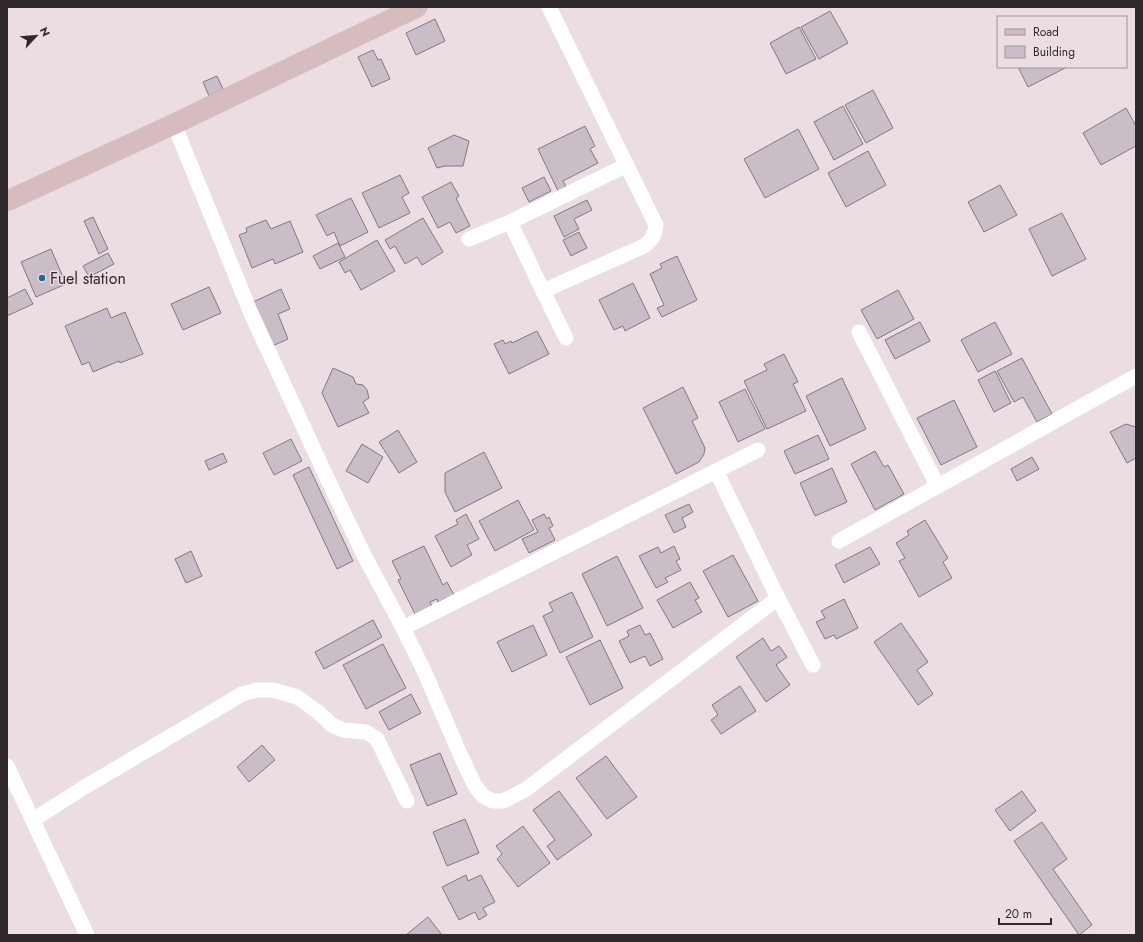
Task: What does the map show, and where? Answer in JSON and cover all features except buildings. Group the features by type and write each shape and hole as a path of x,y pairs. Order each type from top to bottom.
{"main road":[{"path":"7,201 174,124 416,7"}],"street":[{"path":"544,292 636,250 651,240 655,233 656,225 549,7"},
{"path":"174,124 250,311 326,476 364,555 426,673 460,754 475,786 483,796 494,801 503,801 525,790 778,598"},
{"path":"469,239 510,222 627,165"},
{"path":"510,222 566,338"},
{"path":"859,332 937,486"},
{"path":"839,541 1136,376"},
{"path":"403,628 758,450"},
{"path":"716,471 813,666"},
{"path":"33,820 83,788 242,694 257,690 273,690 297,697 318,712 332,725 343,730 366,732 376,739 407,801"},
{"path":"7,766 87,935"}],"place":[{"name":"Fuel station","path":"42,278"}]}
